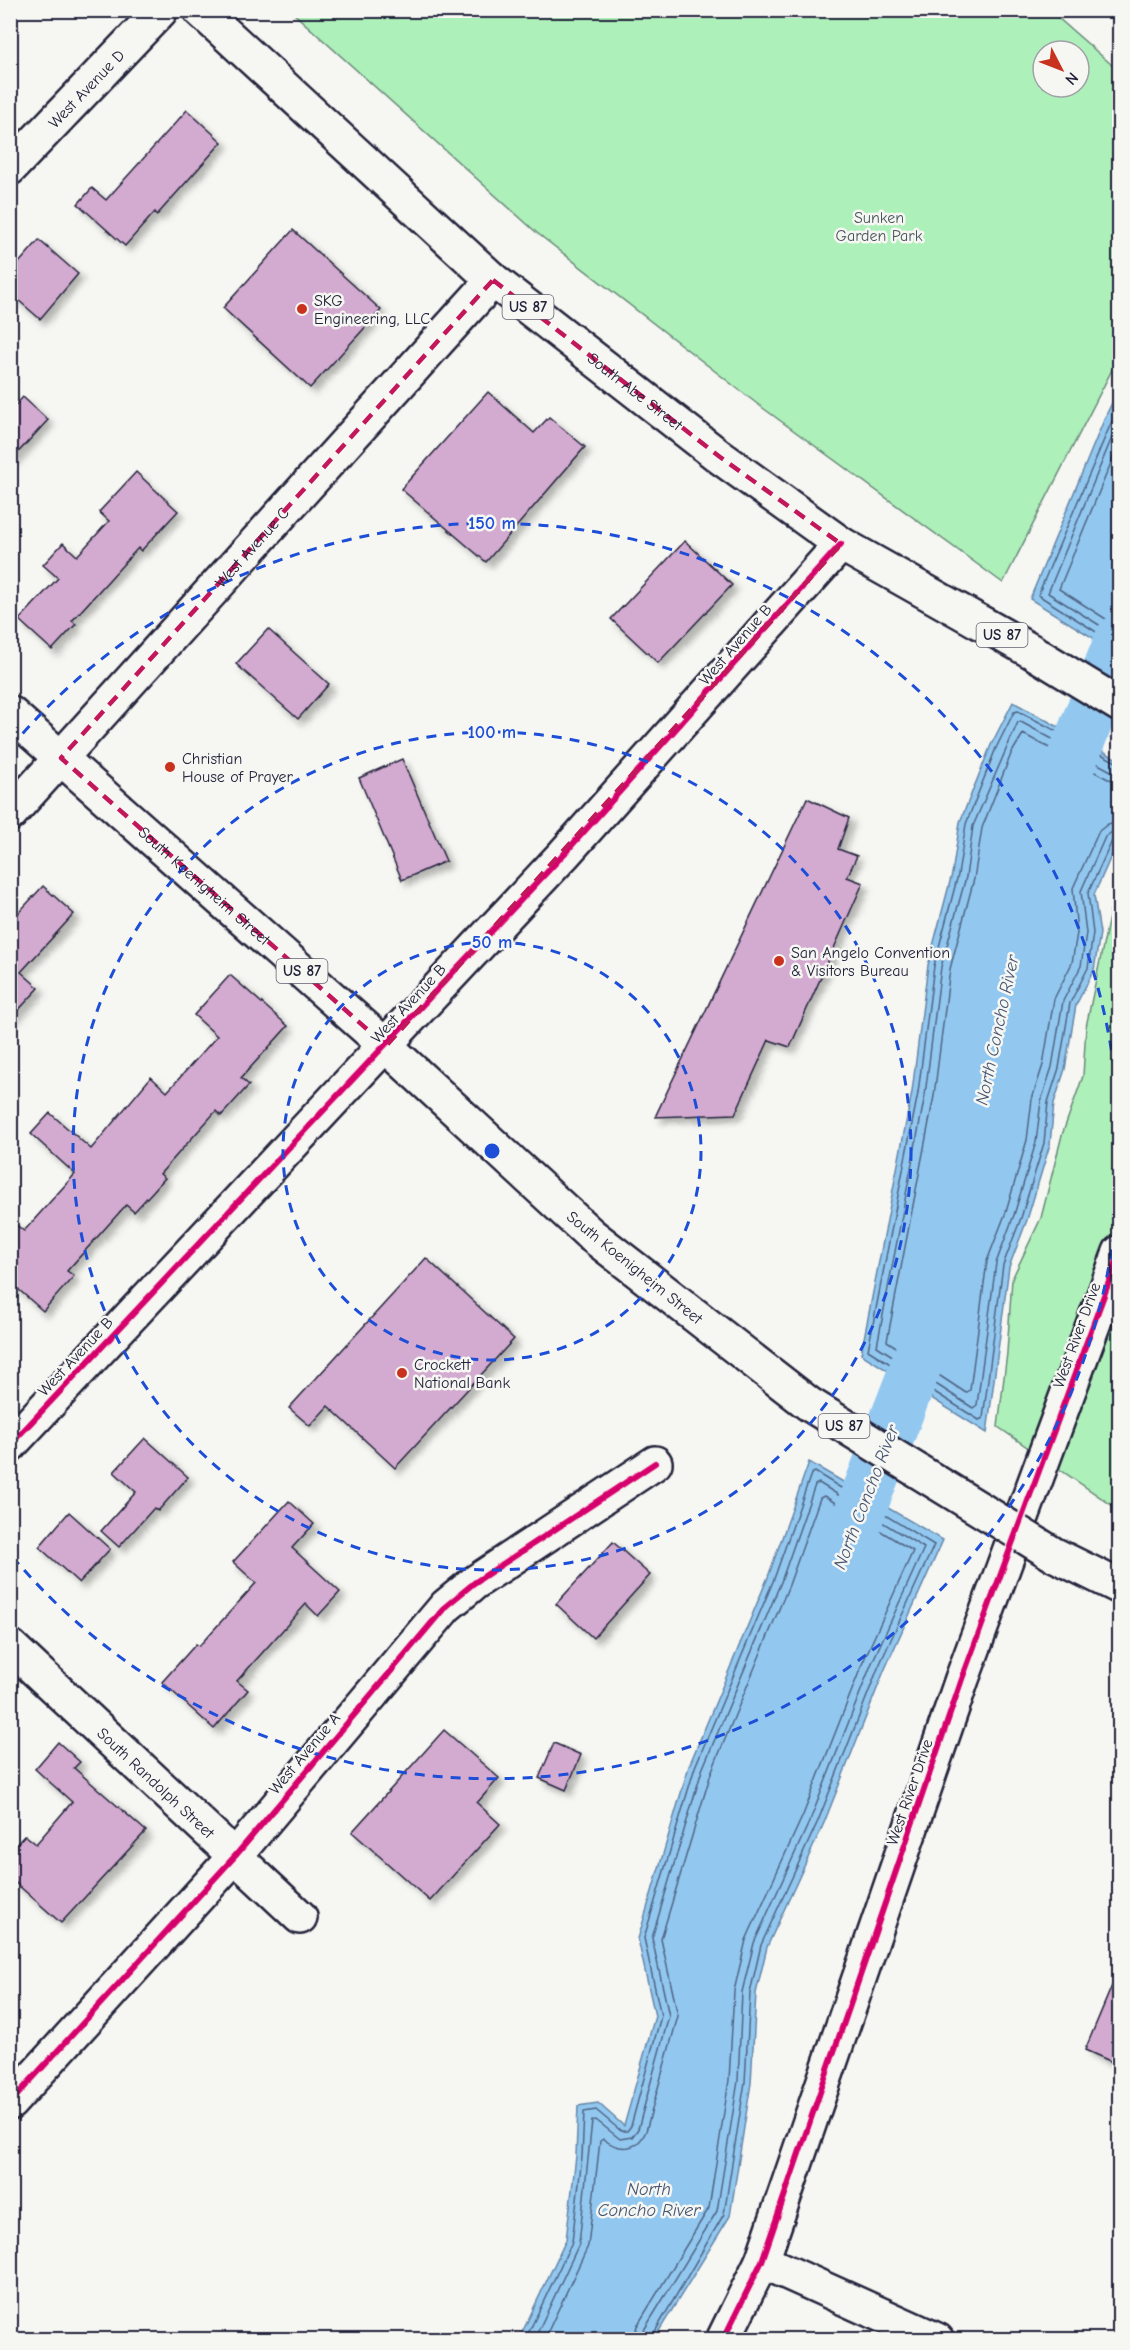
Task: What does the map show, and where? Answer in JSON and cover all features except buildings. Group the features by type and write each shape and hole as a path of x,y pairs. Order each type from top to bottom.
{"street":[{"name":"West Avenue D","path":"10,168 161,10"},
{"name":"South Abe Street","path":"200,10 493,280 720,457 841,544 1119,705"},
{"name":"West Avenue C","path":"10,814 493,280"},
{"name":"West Avenue B","path":"10,1445 386,1046 703,701 841,544"},
{"name":"South Koenigheim Street","path":"10,713 386,1046 590,1234 809,1404 1053,1554 1119,1587"},
{"name":"West River Drive","path":"723,2340 762,2261 962,1679 1119,1252"},
{"name":"West Avenue A","path":"10,2103 236,1855 446,1606 474,1583 655,1463"},
{"name":"South Randolph Street","path":"10,1646 300,1917"},
{"path":"762,2261 937,2340"}],"highlighted area":[{"path":"493,280 720,457 841,544 386,1046 61,758"}],"green space":[{"name":"Sunken Garden Park","path":"291,11 1050,11 1082,39 1031,39 1031,99 1091,99 1091,47 1119,71 1119,356 1003,583 756,403 537,233"},
{"path":"1119,882 1119,1510 998,1427 1007,1353 1012,1279 1041,1218 1062,1135 1083,1076 1086,1027 1112,903"}],"water":[{"path":"1119,389 1119,654 1030,599 1106,415"},
{"name":"North Concho River","path":"1013,702 1119,760 1119,838 1094,895 1100,933 1094,970 1076,1005 1065,1069 1054,1103 1050,1144 1027,1220 1009,1267 987,1433 861,1354 912,1092 928,965 952,874 960,822 991,745"},
{"name":"North Concho River","path":"809,1462 943,1540 884,1671 824,1823 767,1947 756,1993 751,2083 730,2216 654,2339 519,2339 566,2240 576,2156 578,2106 598,2103 624,2126 655,2016 638,1939 689,1766 768,1577"}],"waterway":[{"name":"North Concho River","path":"1054,804 1120,640"},
{"name":"North Concho River","path":"841,1561 934,1319"}],"cycle path":[{"path":"10,1445 564,854 841,544"},
{"path":"723,2340 762,2261 962,1679 1120,1252"},
{"path":"10,2103 236,1855 446,1606 474,1583 655,1463"}],"place":[{"name":"SKG Engineering, LLC","path":"302,309"},
{"name":"Christian House of Prayer","path":"170,767"},
{"name":"San Angelo Convention & Visitors Bureau","path":"779,961"},
{"name":"Crockett National Bank","path":"402,1373"}]}
